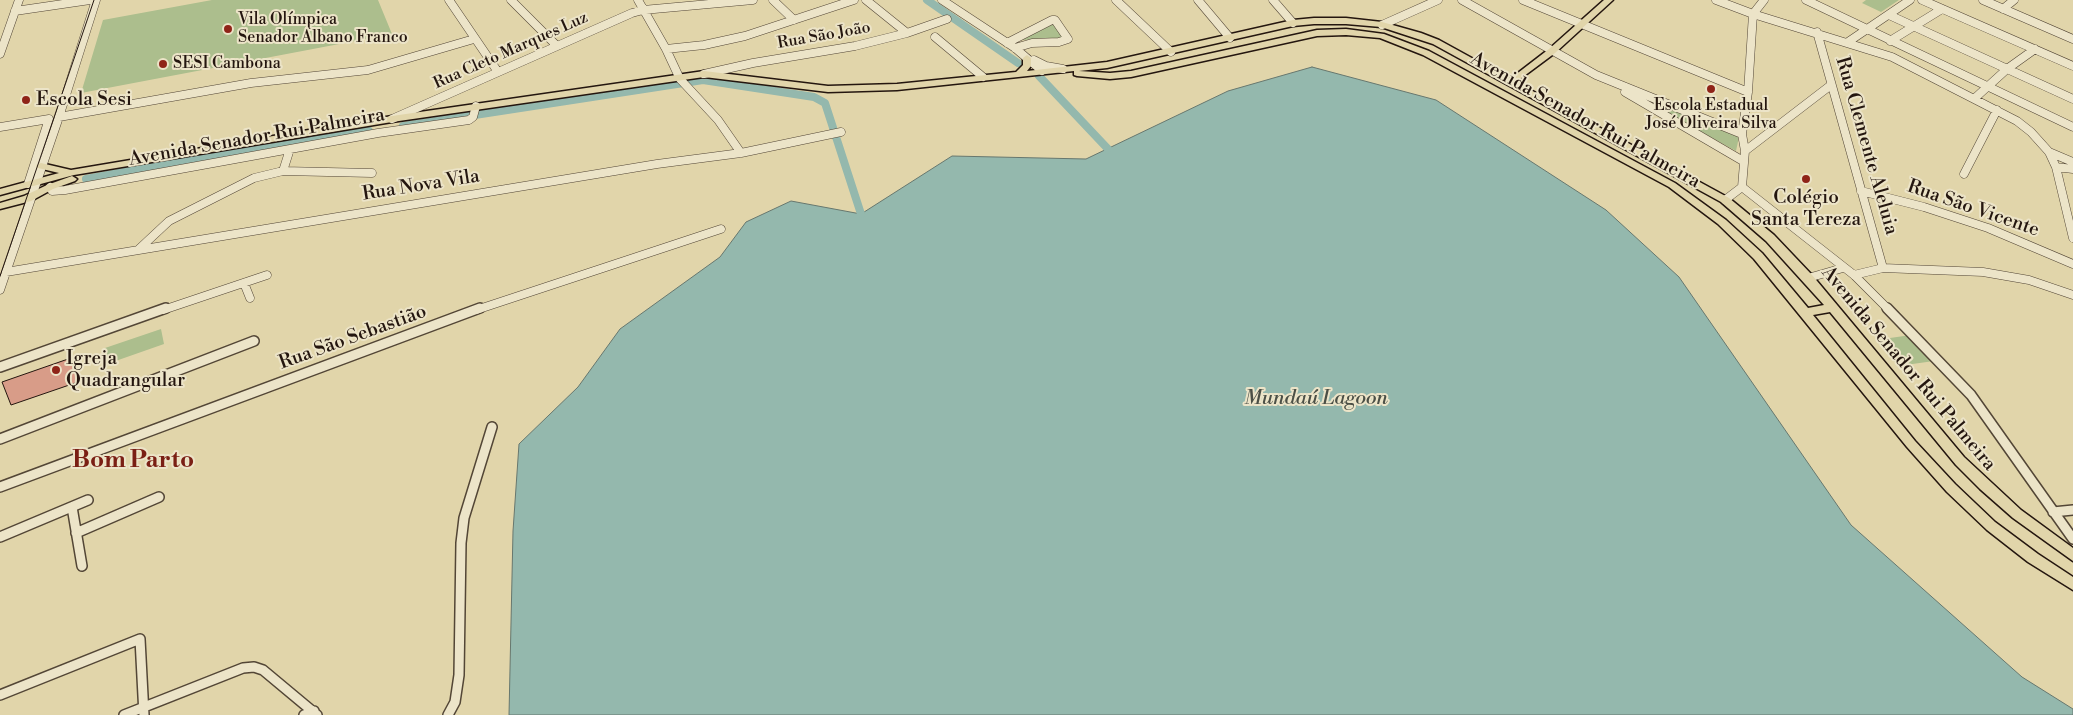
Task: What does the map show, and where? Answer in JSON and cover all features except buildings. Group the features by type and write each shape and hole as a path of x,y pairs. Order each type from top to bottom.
{"main road":[{"path":"1511,82 1584,24 1608,0"},
{"name":"Avenida Senador Rui Palmeira","path":"122,164 199,159 392,119 474,114 540,97 681,80 704,74 828,89 897,87 1124,62 1294,24 1329,20 1382,25 1436,42 1725,200 1770,238 1808,278 1960,461 2017,514 2073,555"},
{"path":"1262,30 1263,36 1271,42"},
{"name":"Avenida Senador Rui Palmeira","path":"1046,71 1101,76 1121,75 1317,33 1346,32 1381,36 1412,46 1672,185 1722,222 1758,256 1911,444 1951,488 1991,526 2033,558 2073,584"},
{"path":"1244,34 1253,39 1254,46"},
{"path":"1020,73 1026,66 1025,56"},
{"path":"0,192 74,172 122,164"},
{"path":"0,206 30,197 50,187 122,164"},
{"path":"41,166 74,172"},
{"path":"1722,222 1743,214"},
{"path":"1805,312 1833,308"}],"street":[{"path":"0,54 19,0"},
{"path":"15,12 90,0"},
{"path":"32,183 41,166 59,117 96,0"},
{"path":"449,0 498,72"},
{"path":"511,0 556,45"},
{"path":"638,0 681,80 718,120 741,153"},
{"name":"Rua Cleto Marques Luz","path":"392,119 556,45 642,10 753,0"},
{"path":"773,0 794,20"},
{"path":"666,49 722,42 854,0"},
{"path":"866,0 907,33"},
{"path":"942,0 1015,48 1046,71"},
{"path":"1116,0 1171,52"},
{"path":"1198,0 1230,38"},
{"path":"1273,0 1294,24"},
{"path":"1414,0 1422,8"},
{"path":"1382,25 1438,0"},
{"path":"1462,0 1743,161"},
{"path":"1523,0 1748,92"},
{"path":"1716,0 1753,14 1848,42 1914,66 1997,110 2031,132 2049,152 2056,166 2073,238"},
{"path":"1742,187 1745,151 1742,134 1748,92 1753,14 1764,0"},
{"path":"1806,0 2073,127"},
{"path":"1848,42 1910,0"},
{"path":"1922,0 2073,66"},
{"path":"1983,0 2073,39"},
{"path":"2003,9 2014,0"},
{"path":"1890,41 1942,8"},
{"path":"1889,15 2073,99"},
{"name":"Rua São João","path":"704,74 753,63 855,46 907,33 947,19"},
{"path":"1006,43 1053,20 1068,39 1059,42 1032,43 1015,48"},
{"name":"Rua Clemente Aleluia","path":"1816,32 1883,268"},
{"path":"935,37 983,77"},
{"path":"59,117 251,83 368,70 474,39"},
{"path":"1975,98 2007,69 2035,49"},
{"path":"1025,56 1046,66 1063,69"},
{"path":"1596,76 1742,134"},
{"path":"1745,151 1831,85"},
{"path":"1964,174 1997,110"},
{"name":"Avenida Senador Rui Palmeira","path":"50,187 56,191 199,159 290,149 474,114"},
{"path":"0,127 49,119 30,197 0,290"},
{"name":"Rua Nova Vila","path":"6,272 658,164 741,153 837,133"},
{"path":"282,171 290,149"},
{"path":"2049,152 2073,162"},
{"path":"2056,166 2073,169"},
{"path":"139,249 169,222 186,211 254,178 282,171 372,173"},
{"path":"1725,200 1742,187"},
{"path":"1742,187 1854,275 1905,324 1971,396 2073,538"},
{"name":"Rua São Vicente","path":"1861,191 1924,207 1988,228 2073,264"},
{"name":"Rua São Sebastião","path":"0,487 472,311 721,229"},
{"path":"1808,278 1843,268"},
{"path":"1854,275 1883,268 1990,273 2029,280 2073,295"},
{"path":"0,368 137,318 267,275"},
{"path":"244,283 250,298"},
{"path":"0,439 254,341"},
{"path":"448,715 455,702 459,676 464,518 492,426"},
{"path":"76,533 158,498"},
{"path":"0,537 88,500"},
{"path":"72,507 82,566"},
{"path":"2053,512 2073,510"},
{"path":"0,695 140,639 144,711"},
{"path":"124,715 144,711 243,668 254,667 263,670 312,714"}],"green space":[{"name":"SESI Cambona","path":"212,0 378,0 392,34 81,93 103,20"},
{"path":"1866,0 1899,0 1881,12 1862,3"},
{"path":"1052,19 1066,39 1014,40"},
{"path":"1624,90 1630,90 1739,137 1736,151"},
{"path":"161,329 164,344 107,364 105,348"},
{"path":"1911,335 1934,361 1898,366 1876,340"}],"water":[{"name":"Mundaú Lagoon","path":"1312,67 1436,100 1606,210 1679,277 1851,525 2022,677 2073,709 2073,715 509,715 513,531 519,444 578,387 620,329 720,257 746,222 791,201 861,214 952,156 1086,159 1228,91"}],"waterway":[{"path":"927,0 1018,63"},
{"path":"1039,76 1108,149"},
{"path":"403,126 703,80 814,97 825,103 861,214"},
{"path":"86,179 221,154 369,131"}],"tram line":[{"path":"0,276 94,0"}],"place":[{"name":"Vila Olímpica Senador Albano Franco","path":"228,29"},
{"name":"SESI Cambona","path":"163,64"},
{"name":"Escola Estadual José Oliveira Silva","path":"1711,89"},
{"name":"Escola Sesi","path":"26,100"},
{"name":"Colégio Santa Tereza","path":"1806,179"},
{"name":"Igreja Quadrangular","path":"56,370"}],"district":[{"name":"Bom Parto","path":"133,461"}]}
